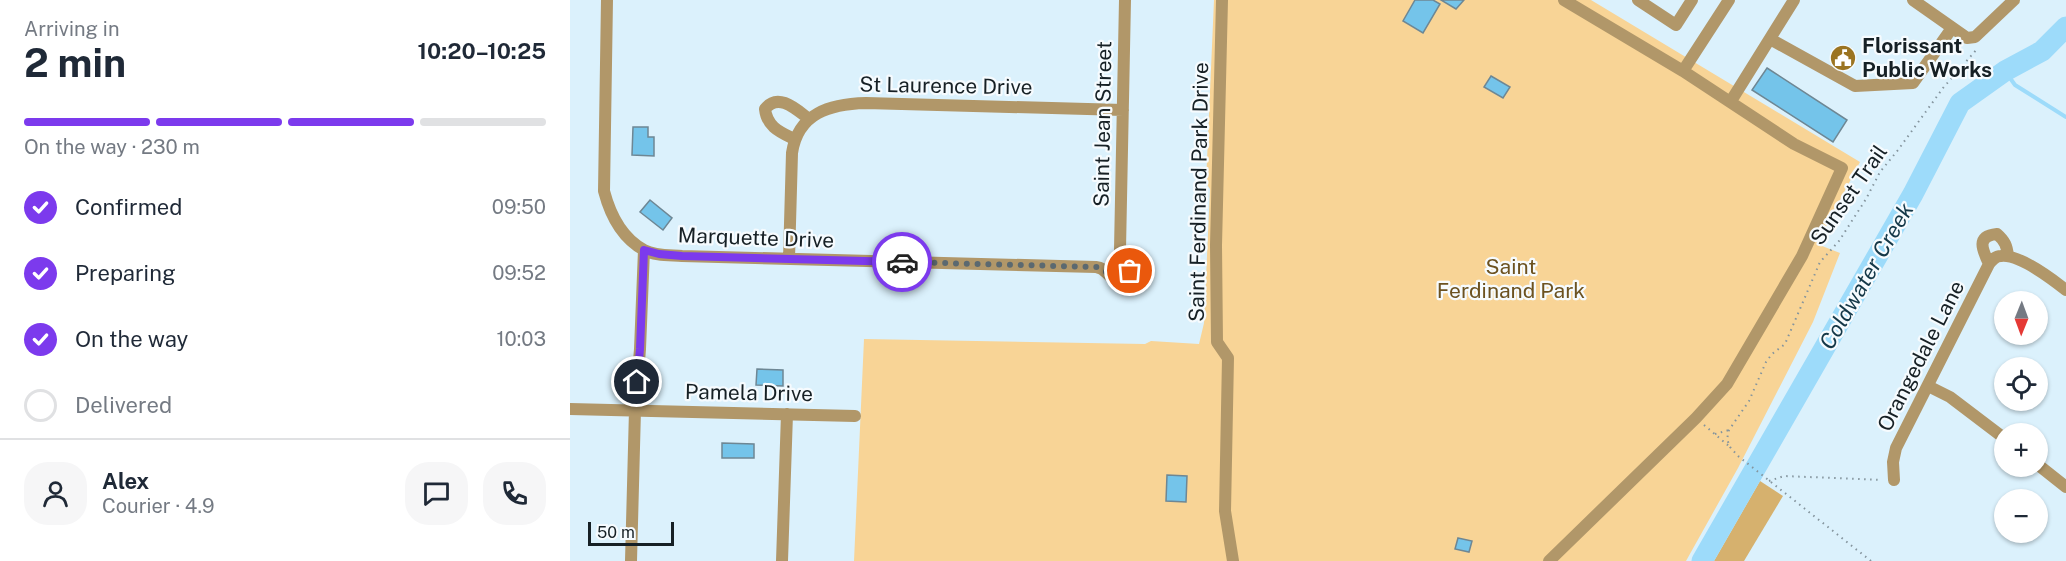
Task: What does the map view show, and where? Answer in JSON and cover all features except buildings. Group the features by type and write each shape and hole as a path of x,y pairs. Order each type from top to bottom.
{"street":[{"name":"Saint Jean Street","path":"1125,0 1120,249 1130,264 1130,271 1126,277"},
{"name":"Saint Ferdinand Park Drive","path":"1222,0 1216,342 1228,358 1225,511 1233,561"},
{"path":"1549,561 1696,418 1727,384 1807,246 1842,168 1794,144 1731,101 1564,0"},
{"path":"1638,0 1676,25 1692,0"},
{"path":"1683,71 1729,0"},
{"path":"1731,101 1794,0"},
{"path":"1913,0 1967,38 1975,37 2014,0"},
{"path":"609,3 604,191 609,210 618,226 644,250 630,561"},
{"path":"1770,39 1855,86 1912,83 1952,28"},
{"path":"789,258 794,139 771,125 766,118 765,110 770,103 777,101 787,103 809,119"},
{"name":"St Laurence Drive","path":"794,139 809,119 826,109 844,104 866,102 1123,110"},
{"path":"1103,268 1120,249"},
{"name":"Marquette Drive","path":"644,250 682,256 1103,268 1113,278 1119,280 1126,277"},
{"name":"Orangedale Lane","path":"1894,480 1893,462 1896,448 1998,259 2034,267 2066,290"},
{"path":"1928,386 1973,412 1994,430"},
{"name":"Pamela Drive","path":"570,409 855,416"},
{"path":"782,561 787,414"},
{"path":"2048,473 2066,487"}],"path":[{"name":"Sunset Trail","path":"1729,430 1749,401 1766,362 1785,344 1820,262 1839,241 1880,172 1906,141 1943,88 1978,48"},
{"path":"1696,418 1738,456 1871,561"},
{"path":"1715,434 1729,430 1727,439 1730,447"},
{"path":"1768,480 1785,476 1894,480"}],"green space":[{"name":"Saint Ferdinand Park","path":"1214,0 1591,0 1860,162 1817,244 1840,253 1813,322 1738,468 1686,561 854,561 864,339 1145,344 1151,341 1199,344 1204,323 1210,189 1206,183"}],"shaded area":[{"path":"1760,481 1783,496 1744,561 1714,561"}],"waterway":[{"name":"Coldwater Creek","path":"1702,561 1913,194 1960,103 2005,71 2042,51 2066,27"},
{"path":"2005,71 2015,85 2066,117"}],"way so far":[{"path":"902,262 1096,267 1103,268 1113,278 1119,280 1126,277 1130,271"}],"place":[{"name":"Florissant Public Works","path":"1843,58"}],"route":[{"path":"637,382 644,250 682,256 902,262"}]}
